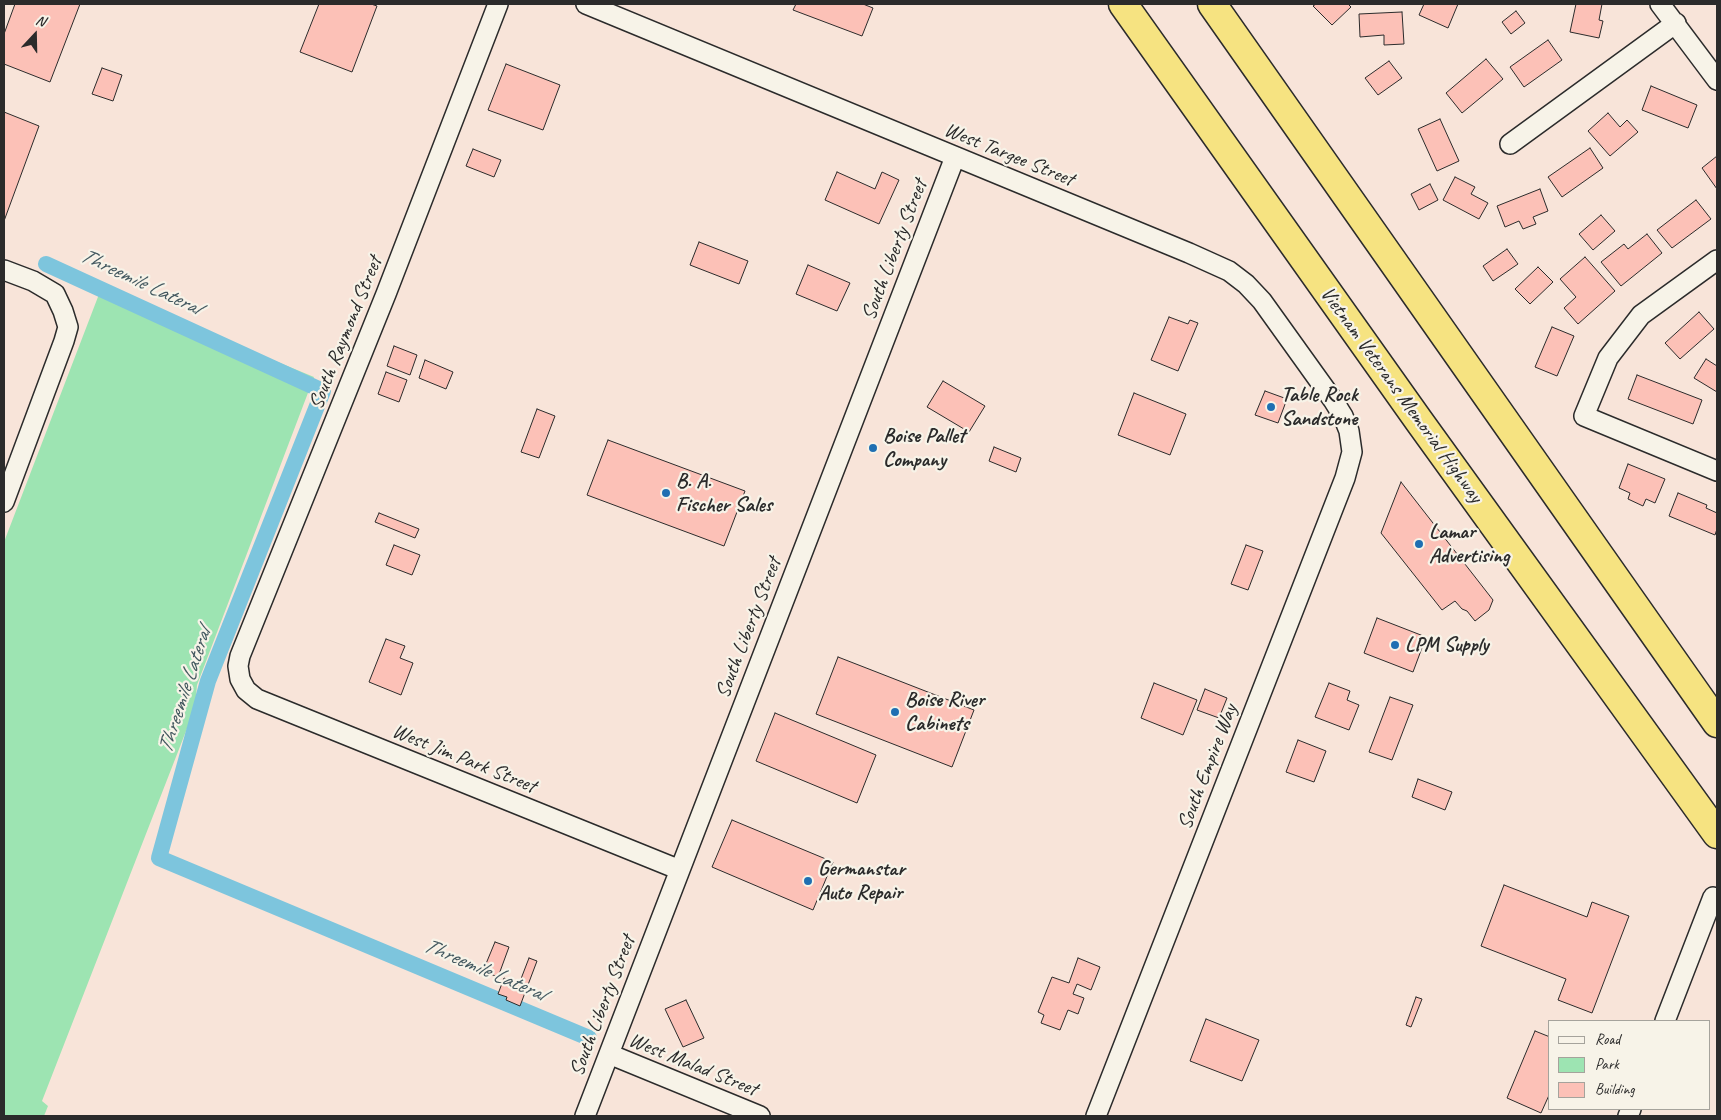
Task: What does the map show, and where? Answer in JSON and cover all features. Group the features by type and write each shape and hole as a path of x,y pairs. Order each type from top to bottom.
{"highway":[{"name":"Vietnam Veterans Memorial Highway","path":"1123,4 1419,421 1717,834"},
{"path":"1212,4 1717,723"}],"street":[{"name":"South Raymond Street","path":"240,679 238,666 240,656 386,294 498,4"},
{"name":"West Targee Street","path":"586,4 1189,253 1229,272 1246,284 1262,300 1333,400 1349,431"},
{"path":"1660,4 1717,80"},
{"path":"1510,144 1676,23"},
{"name":"South Liberty Street","path":"585,1116 955,157"},
{"path":"1717,260 1641,315 1608,358 1584,416 1717,471"},
{"path":"4,270 33,281 55,294 68,327 4,502"},
{"name":"South Empire Way","path":"1096,1116 1345,478 1352,452 1349,431"},
{"name":"West Jim Park Street","path":"240,679 246,690 257,699 680,870"},
{"path":"1665,1020 1713,897"},
{"name":"West Malad Street","path":"609,1054 760,1116"}],"green space":[{"path":"101,289 314,377 197,685 195,708 42,1101 48,1106 44,1116 4,1116 4,542"}],"building":[{"path":"15,4 80,4 50,82 4,64 4,34"},
{"path":"319,4 371,4 377,6 352,72 300,52"},
{"path":"796,4 863,4 873,8 862,36 793,10"},
{"path":"1316,4 1348,4 1351,7 1332,25 1313,6"},
{"path":"1424,4 1458,4 1448,28 1419,15"},
{"path":"1576,4 1602,4 1599,20 1603,21 1599,38 1570,32"},
{"path":"1516,11 1525,23 1511,34 1502,22"},
{"path":"1402,12 1404,44 1384,45 1384,35 1360,37 1359,14"},
{"path":"1548,40 1562,60 1524,87 1510,67"},
{"path":"1486,59 1503,79 1462,113 1446,93"},
{"path":"1389,61 1402,78 1378,95 1365,78"},
{"path":"506,64 560,85 543,130 488,110"},
{"path":"102,68 122,75 113,101 92,94"},
{"path":"1651,86 1697,105 1688,128 1642,110"},
{"path":"4,112 39,126 4,221"},
{"path":"1608,113 1620,127 1627,120 1638,132 1610,156 1588,131"},
{"path":"1440,119 1459,161 1437,171 1418,129"},
{"path":"1590,148 1603,168 1562,197 1548,177"},
{"path":"473,149 501,160 494,177 466,166"},
{"path":"1717,156 1717,189 1702,168"},
{"path":"837,172 875,189 882,172 899,180 879,224 825,200"},
{"path":"1455,177 1475,187 1471,194 1488,203 1479,219 1443,200"},
{"path":"1430,184 1438,200 1419,210 1411,194"},
{"path":"1540,189 1548,211 1533,217 1536,224 1523,229 1519,221 1505,227 1497,206"},
{"path":"1696,200 1711,219 1672,248 1657,230"},
{"path":"1601,215 1615,231 1593,250 1579,234"},
{"path":"1647,234 1662,253 1621,286 1601,262 1624,244 1628,249"},
{"path":"699,242 748,261 739,284 690,265"},
{"path":"1507,249 1518,264 1493,281 1483,266"},
{"path":"1585,257 1615,291 1578,324 1564,308 1576,297 1560,279"},
{"path":"808,265 850,283 837,311 796,294"},
{"path":"1538,267 1553,282 1530,304 1515,289"},
{"path":"1699,312 1714,329 1680,359 1665,343"},
{"path":"1169,317 1188,324 1190,320 1198,323 1178,371 1151,360"},
{"path":"1552,327 1574,336 1557,376 1535,367"},
{"path":"394,346 417,355 410,375 387,366"},
{"path":"1706,359 1717,366 1717,392 1694,378"},
{"path":"425,360 453,372 446,389 419,378"},
{"path":"386,372 407,380 399,402 378,394"},
{"path":"1637,375 1702,400 1693,424 1628,399"},
{"path":"943,381 985,406 969,432 927,407"},
{"name":"Table Rock Sandstone","path":"1265,391 1287,399 1278,423 1255,415"},
{"path":"1134,393 1186,414 1170,455 1118,435"},
{"path":"537,409 555,416 539,458 521,452"},
{"name":"B. A. Fischer Sales","path":"608,440 745,491 724,546 587,495"},
{"path":"994,447 1021,458 1016,472 989,461"},
{"path":"1628,464 1665,479 1655,503 1646,499 1643,506 1628,499 1630,493 1619,488"},
{"name":"Lamar Advertising","path":"1401,482 1493,600 1489,610 1475,621 1455,601 1442,610 1381,533"},
{"path":"1678,493 1707,505 1706,508 1717,513 1715,535 1669,516"},
{"path":"379,513 419,529 415,538 375,522"},
{"path":"394,545 420,555 412,575 386,565"},
{"path":"1246,545 1263,551 1248,590 1231,584"},
{"name":"LPM Supply","path":"1377,618 1426,637 1413,672 1364,653"},
{"path":"386,639 405,646 400,658 413,663 401,695 369,682"},
{"name":"Boise River Cabinets","path":"838,657 974,710 952,767 816,714"},
{"path":"1154,683 1197,700 1183,735 1141,718"},
{"path":"1329,683 1350,691 1347,700 1359,705 1349,730 1315,717"},
{"path":"1205,689 1227,698 1219,718 1197,710"},
{"path":"1390,697 1413,705 1392,760 1369,752"},
{"path":"775,713 876,755 857,803 756,761"},
{"path":"1298,740 1326,751 1314,782 1286,772"},
{"path":"1418,779 1452,792 1445,810 1412,797"},
{"path":"732,820 833,862 813,910 712,867"},
{"path":"1504,885 1587,917 1592,902 1629,916 1592,1013 1558,1000 1566,979 1481,946"},
{"path":"495,942 509,947 498,977 483,971"},
{"path":"529,958 537,961 520,1006 506,1000 507,997 498,994 504,978 519,984"},
{"path":"1078,958 1100,967 1091,990 1077,984 1073,994 1084,998 1078,1014 1068,1010 1060,1030 1041,1023 1044,1015 1038,1012 1052,977 1069,983"},
{"path":"1416,997 1422,999 1411,1027 1406,1025"},
{"path":"686,1000 704,1038 683,1047 665,1009"},
{"path":"1206,1019 1259,1040 1242,1081 1190,1061"},
{"path":"1535,1031 1548,1036 1548,1097 1541,1113 1507,1098"}],"waterway":[{"name":"Threemile Lateral","path":"46,264 323,391 208,681 159,858 589,1038"}],"place":[{"name":"Table Rock Sandstone","path":"1271,407"},
{"name":"Boise Pallet Company","path":"873,448"},
{"name":"B. A. Fischer Sales","path":"666,493"},
{"name":"Lamar Advertising","path":"1419,544"},
{"name":"LPM Supply","path":"1395,645"},
{"name":"Boise River Cabinets","path":"895,712"},
{"name":"Germanstar Auto Repair","path":"808,881"}]}
